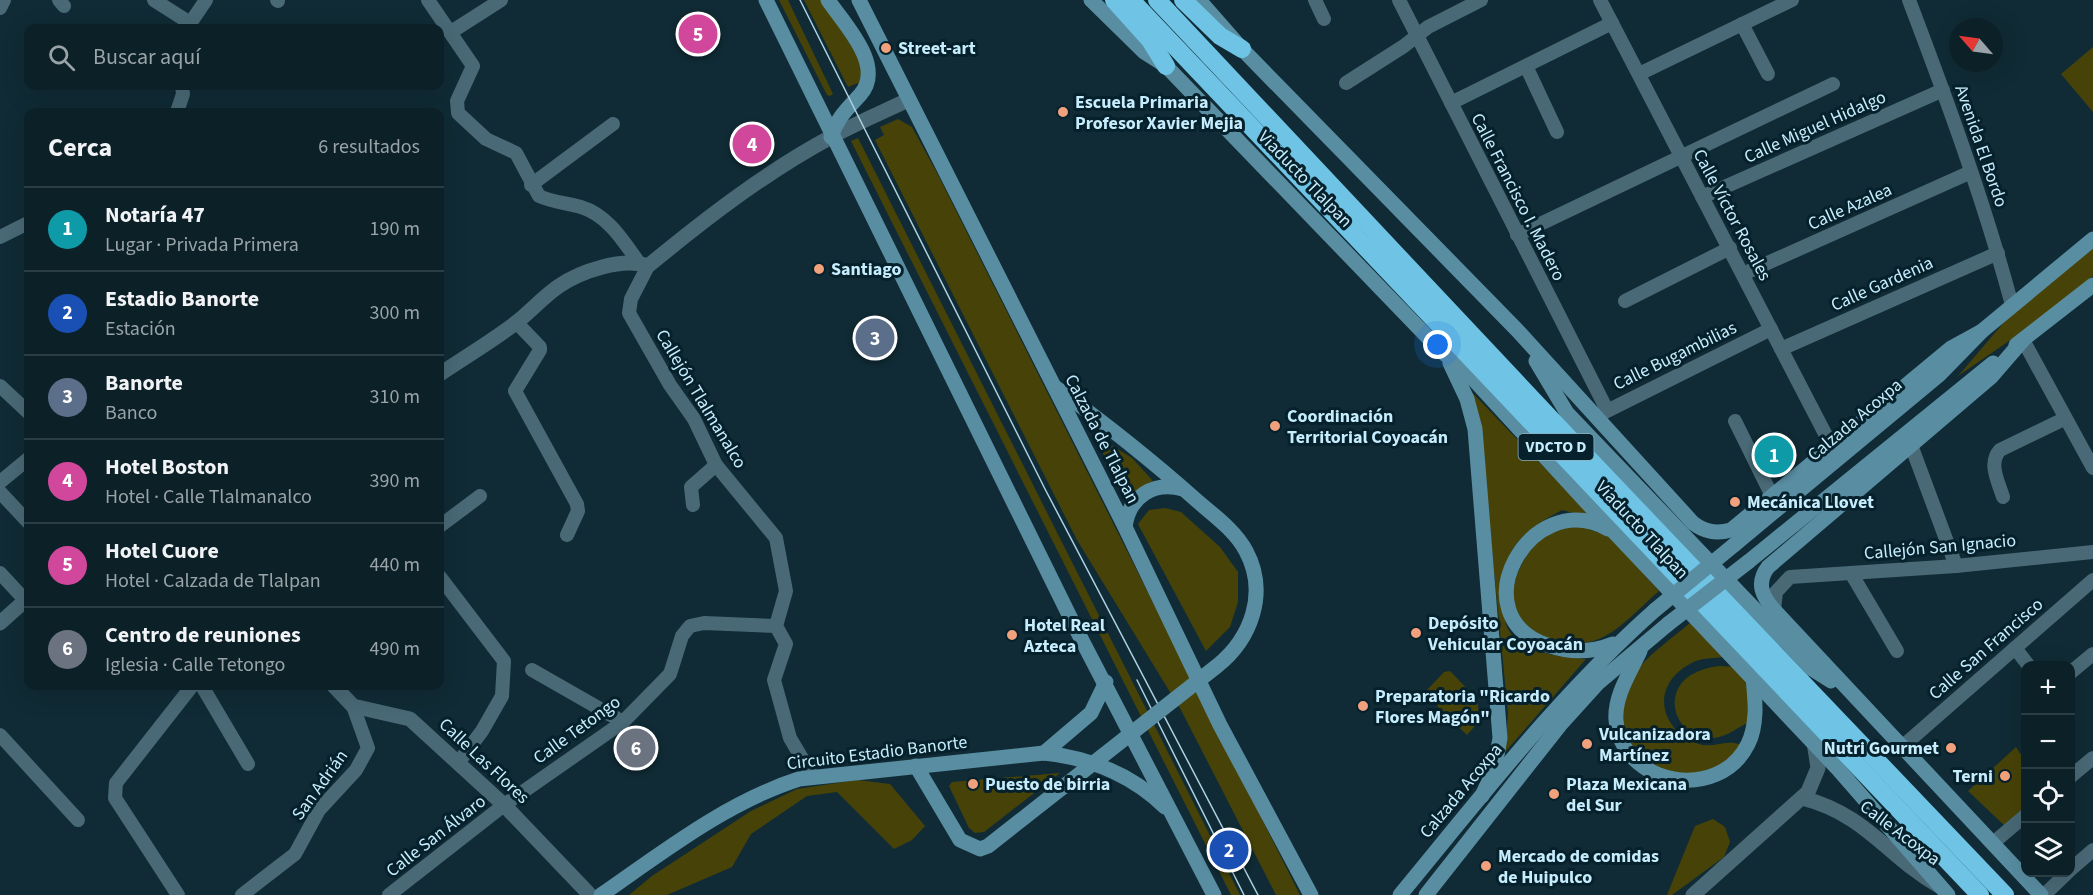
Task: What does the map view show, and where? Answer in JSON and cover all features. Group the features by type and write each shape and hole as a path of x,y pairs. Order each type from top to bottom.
{"highway":[{"path":"1114,0 1150,40 1166,66"},
{"name":"Viaducto Tlalpan","path":"1131,0 1980,895"},
{"name":"Viaducto Tlalpan","path":"1157,0 1565,435 2005,895"},
{"path":"1183,0 1220,36 1242,49"}],"main road":[{"path":"766,0 831,137 1073,623 1106,682 1214,895"},
{"path":"828,0 858,46 868,66 869,74 864,89 837,120 831,137"},
{"name":"Calzada de Tlalpan","path":"859,0 1125,526 1220,725 1312,894"},
{"name":"Viaducto Tlalpan","path":"1092,0 1144,52 1166,66 1442,351 1464,369 1614,532 1814,742 1944,891"},
{"path":"1199,0 1242,49 1601,414 1693,523 1705,530 1718,532 1731,530 1951,348 1982,331"},
{"name":"Calzada Acoxpa","path":"1400,895 1563,698 1619,642 1939,375 1982,331 2093,239"},
{"name":"Calzada Acoxpa","path":"1425,895 1560,724 1598,683 1668,624 2093,285"},
{"path":"1517,330 1567,413 1812,669 1847,690"},
{"path":"2023,340 1991,377 1768,567 1761,583 1762,595 1774,610 1847,690 2043,895"},
{"path":"1442,351 1467,399 1477,457 1500,738 1495,767 1482,796"},
{"path":"916,766 960,840 980,849 988,846 1217,666 1234,650 1247,631 1256,600 1255,579 1250,559 1241,543 1184,489 1124,438 1053,385"},
{"path":"1125,526 1132,505 1145,492 1166,486 1184,489"},
{"path":"1614,532 1598,524 1581,520 1563,521 1546,527 1530,540 1517,557 1509,576 1507,605 1518,630 1537,642 1577,651 1600,649 1619,642"},
{"path":"1644,644 1618,702 1615,718 1619,734 1635,760 1649,770 1676,781 1706,780 1725,771 1738,760 1749,744 1754,727 1753,676"},
{"path":"1044,753 1091,713 1101,697 1106,682"},
{"name":"Circuito Estadio Banorte","path":"601,895 668,849 748,800 787,783 813,777 1044,753 1080,759 1114,771 1141,786 1175,816"}],"street":[{"path":"0,8 4,0"},
{"path":"154,0 186,24"},
{"path":"190,24 206,0"},
{"path":"428,0 473,66 457,101 458,113 486,139 516,153 531,185 544,198 584,208 604,221 617,232 643,265"},
{"path":"451,32 501,0"},
{"path":"1315,0 1324,19"},
{"name":"Calle Francisco I. Madero","path":"1399,0 1517,235 1601,414"},
{"path":"1346,83 1417,35 1481,0"},
{"name":"Calle Víctor Rosales","path":"1600,0 1832,447"},
{"path":"1639,74 1792,0"},
{"name":"Avenida El Bordo","path":"1909,0 1971,172 1998,253 2012,305"},
{"path":"1451,103 1612,23"},
{"path":"1742,24 1768,74"},
{"path":"1526,66 1557,132"},
{"path":"1517,235 1833,84"},
{"path":"179,108 182,100 182,90"},
{"name":"Calle Miguel Hidalgo","path":"1702,197 1943,90"},
{"path":"444,371 516,322 560,286 579,276 614,265 643,265 713,214 831,137 908,100"},
{"path":"531,185 613,124"},
{"name":"Calle Azalea","path":"1743,274 1971,172"},
{"path":"0,235 24,225"},
{"path":"1624,300 1730,248"},
{"name":"Calle Gardenia","path":"1781,349 1998,253"},
{"name":"Callejón Tlalmanalco","path":"643,265 631,298 629,313 694,419 716,465 776,538 786,591 776,626"},
{"path":"516,322 540,346 540,350 515,391 577,504 578,511 567,535"},
{"name":"Calle Bugambilias","path":"1601,414 1771,329"},
{"path":"2023,340 2064,419 2093,468"},
{"path":"0,386 24,408"},
{"path":"2003,497 1994,465 1996,455 2000,450 2064,419"},
{"path":"1735,421 1772,496"},
{"path":"1911,445 1956,566"},
{"path":"0,482 24,462"},
{"path":"693,505 691,487 716,465"},
{"path":"0,492 24,518"},
{"path":"444,523 480,496"},
{"path":"1774,610 1776,592 1790,577 1783,564 1788,550"},
{"name":"Callejón San Ignacio","path":"1790,577 1956,566 2093,552"},
{"path":"0,573 24,597"},
{"path":"1851,573 1897,651"},
{"name":"Calle San Francisco","path":"1903,746 2093,580"},
{"path":"444,582 504,661 502,696 482,731 458,763"},
{"path":"0,623 24,603"},
{"name":"Calle Tetongo","path":"504,805 623,722 670,674 682,636 690,626 704,623 776,626"},
{"path":"776,626 786,644 774,680 790,738 813,777"},
{"path":"2015,648 2025,661"},
{"path":"2075,670 2093,654"},
{"path":"532,670 623,722"},
{"path":"178,895 115,798 116,783 189,690"},
{"path":"204,690 249,764"},
{"path":"338,690 353,706"},
{"name":"Calle Las Flores","path":"353,706 410,719 504,805 590,895"},
{"name":"San Adrián","path":"242,895 295,854 319,810 356,770 368,748 353,706"},
{"path":"0,735 78,820"},
{"path":"1693,895 1802,798 1813,785 1818,768 1814,742"},
{"path":"2075,773 2093,758"},
{"name":"Calle Acoxpa","path":"1802,798 1829,807 1865,826 1920,876 1944,891"},
{"name":"Calle San Álvaro","path":"389,895 504,805"},
{"path":"1993,843 2021,818"},
{"path":"2075,866 2093,850"},
{"path":"2043,895 2063,877"}],"shaded area":[{"path":"779,0 788,0 833,94 830,96 827,95"},
{"path":"804,0 822,0 862,63 860,85 858,83 848,87"},
{"path":"2093,47 2093,112 2061,74"},
{"path":"898,119 912,127 937,173 1300,895 1276,895 1181,710 1077,540 875,140 884,135 880,127"},
{"path":"858,138 1240,895 1231,895 851,141"},
{"path":"2093,245 2093,276 2025,330 1958,376 2018,306"},
{"path":"1463,383 1593,518 1562,510 1535,526 1516,544 1505,568 1504,613 1512,635 1536,650 1557,656 1586,659 1505,752 1508,713 1479,417"},
{"path":"1093,434 1132,458 1153,481 1125,497"},
{"path":"1165,508 1181,512 1220,547 1238,572 1238,602 1230,627 1206,651 1138,524 1149,510"},
{"path":"1583,527 1610,537 1659,591 1617,628 1599,639 1567,643 1544,638 1525,625 1518,616 1513,597 1516,577 1531,550 1549,534 1558,530"},
{"path":"1692,621 1724,657 1699,660 1682,669 1672,679 1666,690 1664,702 1666,714 1672,725 1682,735 1696,743 1741,745 1720,765 1696,774 1673,773 1651,764 1634,748 1625,726 1624,701 1640,667 1653,653"},
{"path":"1720,666 1738,667 1747,680 1747,723 1725,735 1706,738 1692,733 1681,723 1676,710 1676,696 1682,683 1697,672"},
{"path":"1450,671 1477,699 1480,720 1467,735 1437,706 1442,698 1426,691 1444,672"},
{"name":"Terni","path":"2016,747 2021,755 2021,815 2007,828 1968,791"},
{"path":"1060,773 984,832 975,833 969,828 949,786 952,782"},
{"path":"857,780 890,784 925,826 912,840 894,849 837,792 807,796 751,834 732,867 667,895 629,895 652,876 751,811 797,789"},
{"path":"1713,819 1725,827 1730,842 1724,857 1672,895 1667,895 1695,826"}],"tram line":[{"path":"800,0 1045,489 1258,895"},
{"path":"1137,680 1244,895"}],"place":[{"name":"Hotel Cuore","path":"698,34"},
{"name":"Street-art","path":"886,48"},
{"name":"Escuela Primaria Profesor Xavier Mejia","path":"1063,112"},
{"name":"Hotel Boston","path":"752,144"},
{"name":"Santiago","path":"819,269"},
{"name":"Banorte","path":"875,338"},
{"name":"Coordinación Territorial Coyoacán","path":"1275,426"},
{"name":"Notaría 47","path":"1774,455"},
{"name":"Mecánica Llovet","path":"1735,502"},
{"name":"Depósito Vehicular Coyoacán","path":"1416,633"},
{"name":"Hotel Real Azteca","path":"1012,635"},
{"name":"Preparatoria \"Ricardo Flores Magón\"","path":"1363,706"},
{"name":"Vulcanizadora Martínez","path":"1587,744"},
{"name":"Centro de reuniones","path":"636,748"},
{"name":"Nutri Gourmet","path":"1951,748"},
{"name":"Terni","path":"2005,776"},
{"name":"Puesto de birria","path":"973,784"},
{"name":"Plaza Mexicana del Sur","path":"1554,794"},
{"name":"Estadio Banorte","path":"1229,850"},
{"name":"Mercado de comidas de Huipulco","path":"1486,866"}]}
